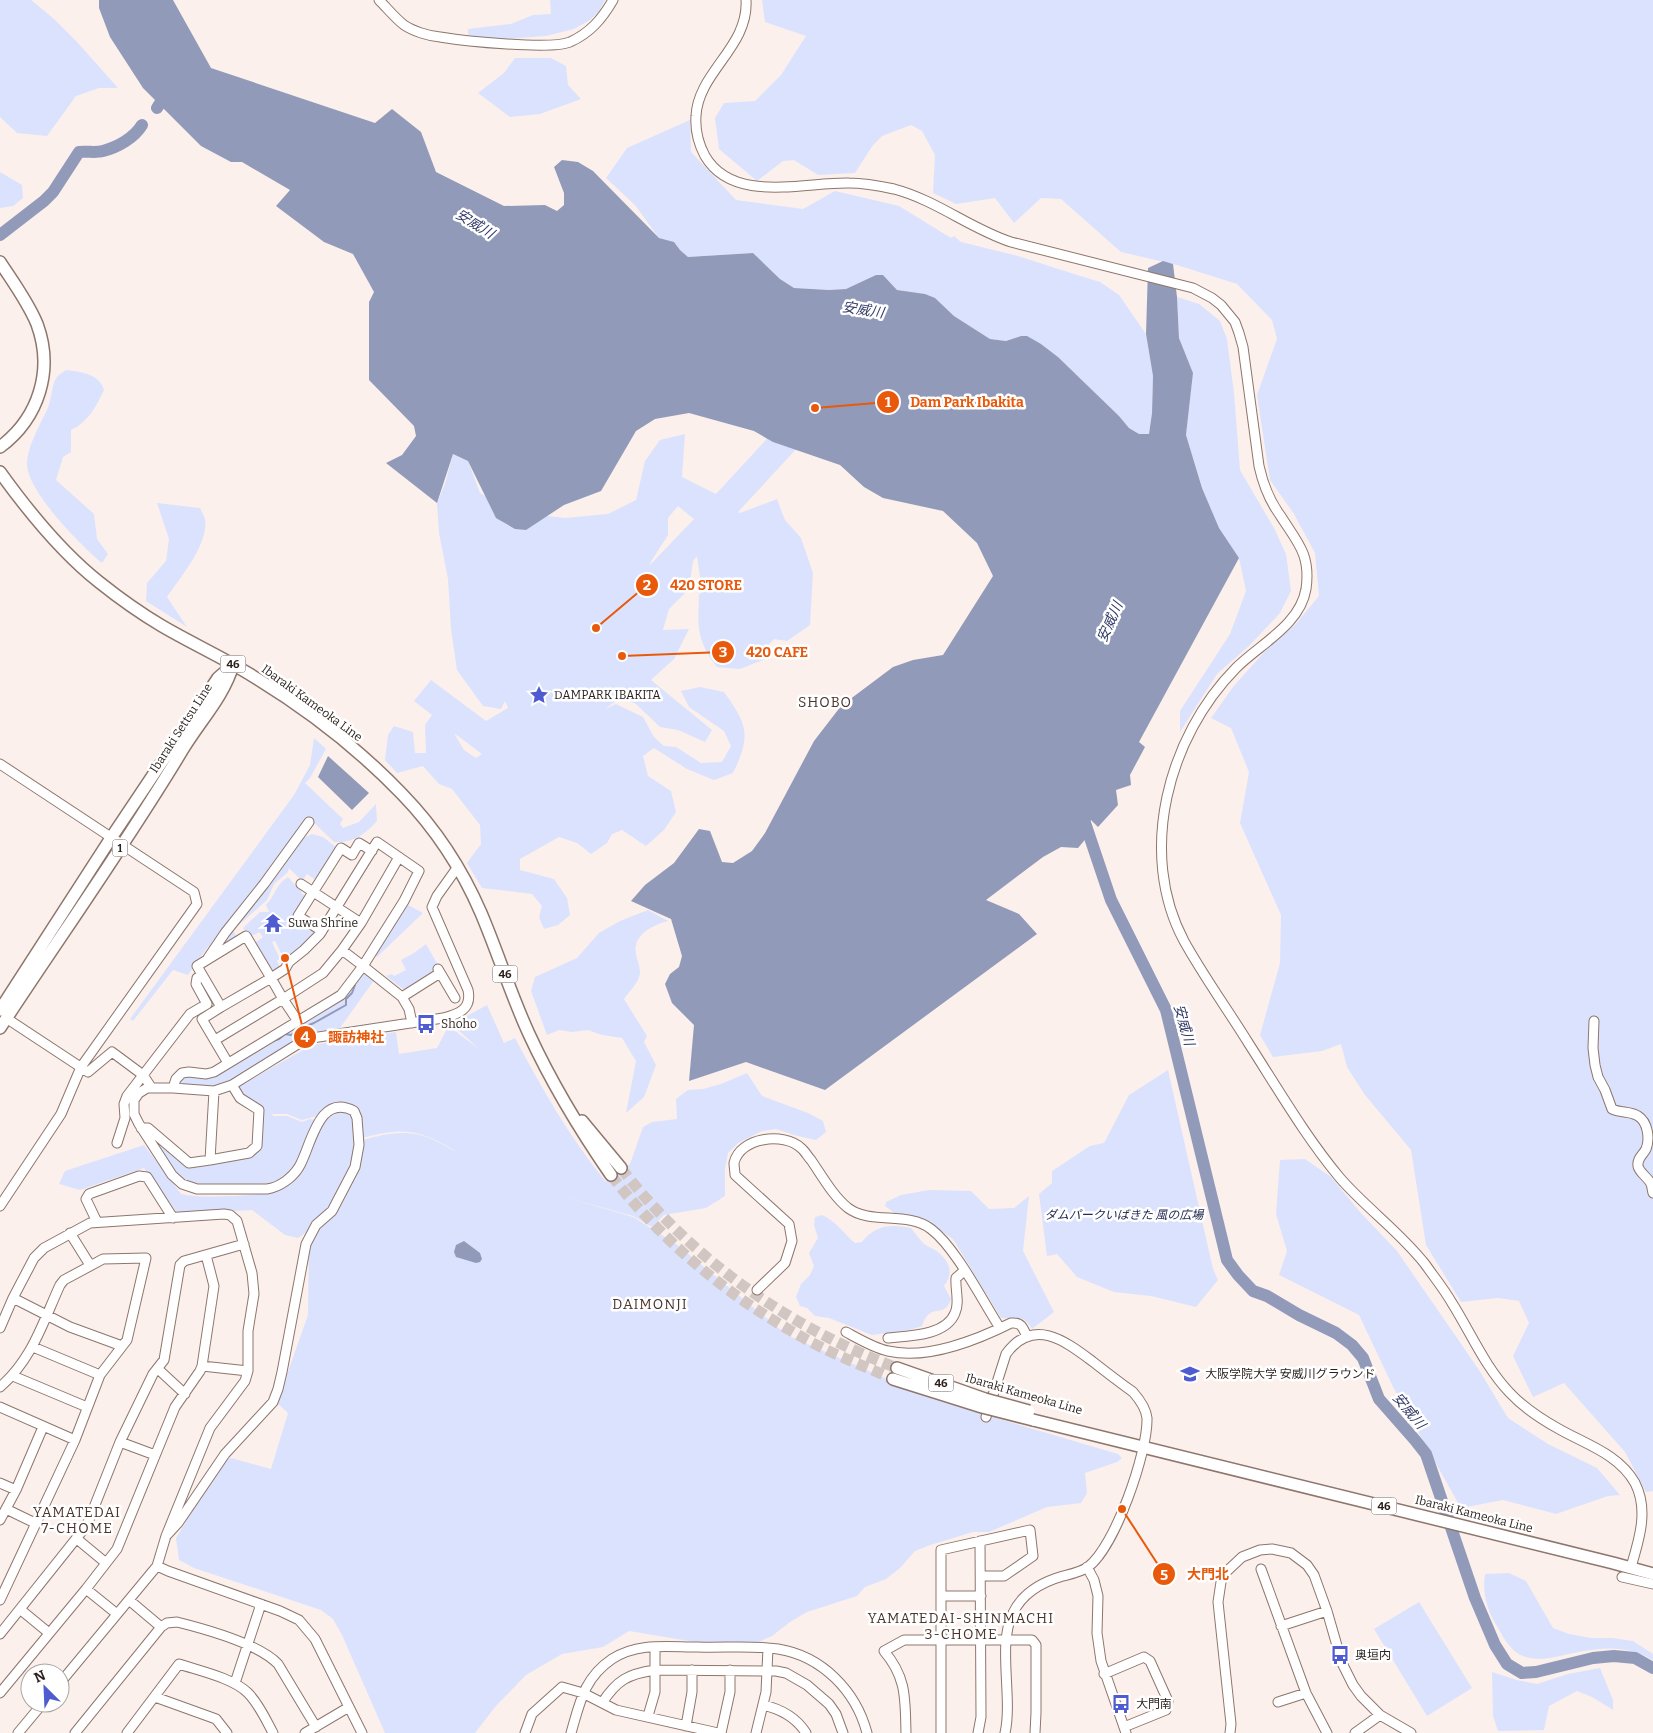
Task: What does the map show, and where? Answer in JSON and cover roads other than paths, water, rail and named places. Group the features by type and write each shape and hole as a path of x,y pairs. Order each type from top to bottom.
{"main road":[{"path":"0,262 19,290 37,325 43,348 44,366 39,398 29,416 15,434 0,447"},
{"name":"Ibaraki Kameoka Line","path":"0,472 54,540 85,571 141,613 234,665 318,721 380,773 420,814 438,837 481,913 528,1033 552,1082 590,1137 611,1175"},
{"name":"Ibaraki Settsu Line","path":"2,1019 111,838 218,678 234,665"},
{"name":"Ibaraki Settsu Line","path":"2,1019 122,845 228,681 234,665"},
{"name":"Ibaraki Kameoka Line","path":"590,1137 621,1168"},
{"name":"Ibaraki Kameoka Line","path":"895,1374 984,1408 1034,1417 1127,1445 1155,1449 1653,1574"}],"street":[{"path":"379,0 404,25 430,35 510,43 550,44 568,42 586,33 600,21 613,0"},
{"path":"746,0 746,16 741,30 732,48 710,79 698,104 696,114 696,131 700,146 717,171 743,184 760,187 850,183 910,194 994,236 1011,242 1193,288 1221,305 1234,322 1244,347 1259,466 1263,483 1278,514 1300,543 1306,564 1305,593 1299,609 1282,629 1237,667 1212,697 1188,736 1170,782 1163,818 1163,872 1175,921 1185,942 1308,1138 1343,1181 1415,1252 1451,1301 1477,1346 1510,1393 1528,1410 1617,1461 1628,1472 1639,1494 1643,1510 1637,1546 1630,1567"},
{"path":"0,764 194,892 197,904 81,1067 61,1114 0,1206"},
{"path":"207,960 306,824"},
{"path":"173,1088 176,1079 183,1073 210,1074 341,995 363,966 404,901 419,871 377,842 322,931 304,950 289,962 285,969 202,1018 228,1063"},
{"path":"322,931 298,916 341,848 352,855 360,843 372,851"},
{"path":"215,1040 323,973 342,950 360,923 398,857"},
{"path":"166,1536 178,1523 225,1454 273,1402 282,1372 306,1244 316,1225 332,1211 355,1167 359,1145 358,1120 355,1112 349,1108 338,1106 329,1111 316,1125 296,1172 283,1183 267,1189 197,1189 185,1186 172,1175 141,1128 134,1114 134,1100 139,1093 151,1087 214,1091 232,1085 307,1039 412,1023 457,1014 464,1009 469,1002 468,990 432,907 437,896 457,868"},
{"path":"301,884 360,923"},
{"path":"221,1008 197,966 246,936 253,939 271,978 297,1020"},
{"path":"342,950 402,997 409,1009 412,1023"},
{"path":"402,997 439,971 455,998"},
{"path":"117,1143 125,1118 126,1098 190,1014 207,1004 196,984 197,978 202,975"},
{"path":"2,1019 88,1072 112,1052 143,1075 151,1087"},
{"path":"1594,1021 1593,1048 1595,1065 1598,1077 1612,1109 1637,1115 1643,1119 1647,1127 1646,1150 1639,1158 1638,1165 1640,1171 1651,1183 1653,1193"},
{"path":"141,1128 148,1128 189,1163 249,1153 257,1146 259,1110 240,1098 232,1085"},
{"path":"210,1160 214,1091"},
{"path":"758,1290 785,1263 792,1242 789,1224 735,1175 734,1163 742,1151 757,1141 773,1138 787,1140 801,1148 848,1208 865,1216 910,1220 930,1228 947,1244 1000,1328"},
{"path":"97,1222 86,1199 88,1194 139,1176 147,1177 173,1218"},
{"path":"0,1328 34,1258 44,1248 90,1223 224,1214 230,1215 237,1221 252,1273 254,1294 248,1331 248,1371 245,1381 241,1389 210,1428 166,1536 156,1566 70,1671"},
{"path":"70,1233 90,1265"},
{"path":"0,1634 87,1526 120,1442 153,1374 164,1360 180,1265 184,1262 244,1244"},
{"path":"0,1693 86,1590 117,1549 175,1407 202,1366 214,1286 206,1255"},
{"path":"0,1387 13,1376 33,1347 61,1282 103,1259 146,1258 128,1340 100,1375 75,1440 0,1600"},
{"path":"888,1338 934,1331 947,1325 955,1314 957,1303 956,1278 964,1271"},
{"path":"13,1298 70,1327 122,1346"},
{"path":"846,1332 886,1351 906,1354 956,1346 1010,1323 1017,1323 1022,1326 1027,1336"},
{"path":"984,1408 1006,1354 1016,1343 1027,1336 1042,1334 1052,1335 1072,1346 1133,1392 1145,1409 1147,1418 1138,1471 1110,1539 1100,1554 1087,1568 1052,1580 1032,1590 1013,1612 1006,1640 1007,1712 1005,1733"},
{"path":"33,1347 100,1375"},
{"path":"202,1366 248,1371"},
{"path":"158,1369 185,1394"},
{"path":"13,1376 87,1407"},
{"path":"0,1408 75,1440"},
{"path":"0,1520 16,1490 43,1427"},
{"path":"120,1442 155,1455"},
{"path":"0,1483 16,1490"},
{"path":"6,1509 35,1522"},
{"path":"941,1733 941,1550 1030,1530 1034,1556 1004,1576 981,1576"},
{"path":"77,1539 106,1563"},
{"path":"978,1733 981,1717 980,1541"},
{"path":"1230,1733 1231,1724 1218,1602 1221,1582 1225,1573 1237,1560 1251,1552 1272,1549 1291,1553 1307,1565 1314,1575 1327,1610 1347,1674 1361,1696 1380,1715 1411,1733"},
{"path":"156,1566 261,1604 299,1620 316,1639 362,1733"},
{"path":"1087,1568 1098,1596 1098,1641 1104,1674 1125,1730 1166,1710 1168,1701 1150,1661 1144,1657 1104,1674"},
{"path":"1261,1569 1306,1693 1327,1733"},
{"path":"1622,1576 1653,1584"},
{"path":"86,1590 117,1614"},
{"path":"941,1596 981,1596"},
{"path":"129,1600 161,1627"},
{"path":"234,1683 261,1604"},
{"path":"20,1610 49,1633"},
{"path":"1281,1626 1327,1610"},
{"path":"75,1733 161,1627 167,1623 176,1622 247,1645 271,1656 278,1664 316,1727"},
{"path":"906,1733 905,1691 898,1670 884,1651 904,1640 981,1639 1032,1640 1036,1645 1036,1713 1034,1733"},
{"path":"648,1716 655,1692 656,1647"},
{"path":"571,1733 583,1692 595,1673 612,1659 634,1649 656,1647 768,1648 800,1655 832,1675 849,1693 857,1706 867,1733"},
{"path":"756,1733 766,1692 768,1648"},
{"path":"131,1732 179,1664 234,1683 248,1692 273,1733"},
{"path":"602,1703 614,1686 622,1680 632,1674 655,1670 730,1670 786,1673 818,1693 836,1714 843,1733"},
{"path":"686,1726 692,1692 692,1670"},
{"path":"525,1733 532,1714 562,1687 583,1692 616,1710 720,1733 730,1692 730,1670"},
{"path":"1278,1702 1306,1693"},
{"path":"156,1697 216,1719 227,1733"},
{"path":"763,1705 783,1711 793,1717 806,1733"},
{"path":"305,1733 349,1707"},
{"path":"18,1733 35,1713"},
{"path":"1355,1733 1380,1715"}],"water":[{"path":"99,0 173,0 211,68 375,123 392,109 421,132 436,172 504,206 545,205 557,211 564,205 564,193 554,167 562,160 578,162 593,171 659,238 674,242 688,257 753,253 780,279 794,288 846,289 876,275 883,275 897,290 925,294 935,298 954,316 990,339 1006,341 1027,336 1041,344 1058,357 1129,428 1139,434 1149,434 1152,413 1153,376 1146,334 1148,268 1163,261 1173,264 1179,338 1193,373 1186,435 1202,488 1219,528 1239,558 1139,742 1145,747 1130,775 1131,785 1116,790 1118,805 1098,827 1091,820 1081,830 1088,836 1078,848 1061,847 1043,857 986,900 1019,914 1037,934 825,1090 746,1062 689,1081 694,1025 672,1003 665,984 670,974 679,967 682,956 671,919 631,901 645,885 674,863 699,829 710,831 722,862 733,863 752,851 765,833 814,741 841,706 893,667 913,660 943,655 993,576 977,543 943,511 883,498 864,487 840,465 773,442 754,431 689,413 655,419 636,431 601,491 564,505 526,530 515,529 496,518 468,461 453,454 437,503 386,463 402,455 416,436 414,426 369,380 369,302 374,292 353,254 324,242 276,206 290,190 242,162 231,162 201,146 143,88 110,37 99,8"},
{"path":"328,756 369,793 352,810 318,777"},
{"path":"464,1241 480,1253 482,1259 480,1262 476,1263 456,1257 454,1252 456,1245"}],"waterway":[{"path":"157,108 168,91"},
{"path":"0,235 53,192 79,152 100,152 114,147 130,138 142,125"},
{"name":"安威川","path":"1081,811 1111,900 1166,1010 1227,1260 1253,1291 1267,1296 1299,1315 1336,1333 1352,1345 1363,1358 1379,1399 1426,1454 1475,1598 1495,1645 1507,1664 1522,1673 1536,1672 1593,1658 1614,1656 1635,1658 1653,1668"},
{"path":"273,1041 285,1034 291,1035 346,1005 346,999 352,993 355,985"}],"tunnel":[{"path":"621,1168 679,1232 711,1261 745,1287 781,1311 818,1332 897,1368"},
{"path":"611,1175 654,1225 703,1270 729,1290 784,1327 813,1343 893,1379"}],"place":[{"name":"Dam Park Ibakita","path":"815,408"},
{"name":"420 STORE","path":"596,628"},
{"name":"420 CAFE","path":"622,656"},
{"name":"DAMPARK IBAKITA","path":"539,695"},
{"name":"Suwa Shrine","path":"273,923"},
{"name":"諏訪神社","path":"285,958"},
{"name":"Shoho","path":"426,1024"},
{"name":"大阪学院大学 安威川グラウンド","path":"1190,1374"},
{"name":"大門北","path":"1122,1509"},
{"name":"奥垣内","path":"1340,1655"},
{"name":"大門南","path":"1121,1704"}],"district":[{"name":"SHOBO","path":"825,702"},
{"name":"DAIMONJI","path":"650,1304"},
{"name":"YAMATEDAI 7-CHOME","path":"77,1520"},
{"name":"YAMATEDAI-SHINMACHI 3-CHOME","path":"961,1626"}],"park label":[{"name":"ダムパークいばきた 風の広場","path":"1124,1215"}]}
